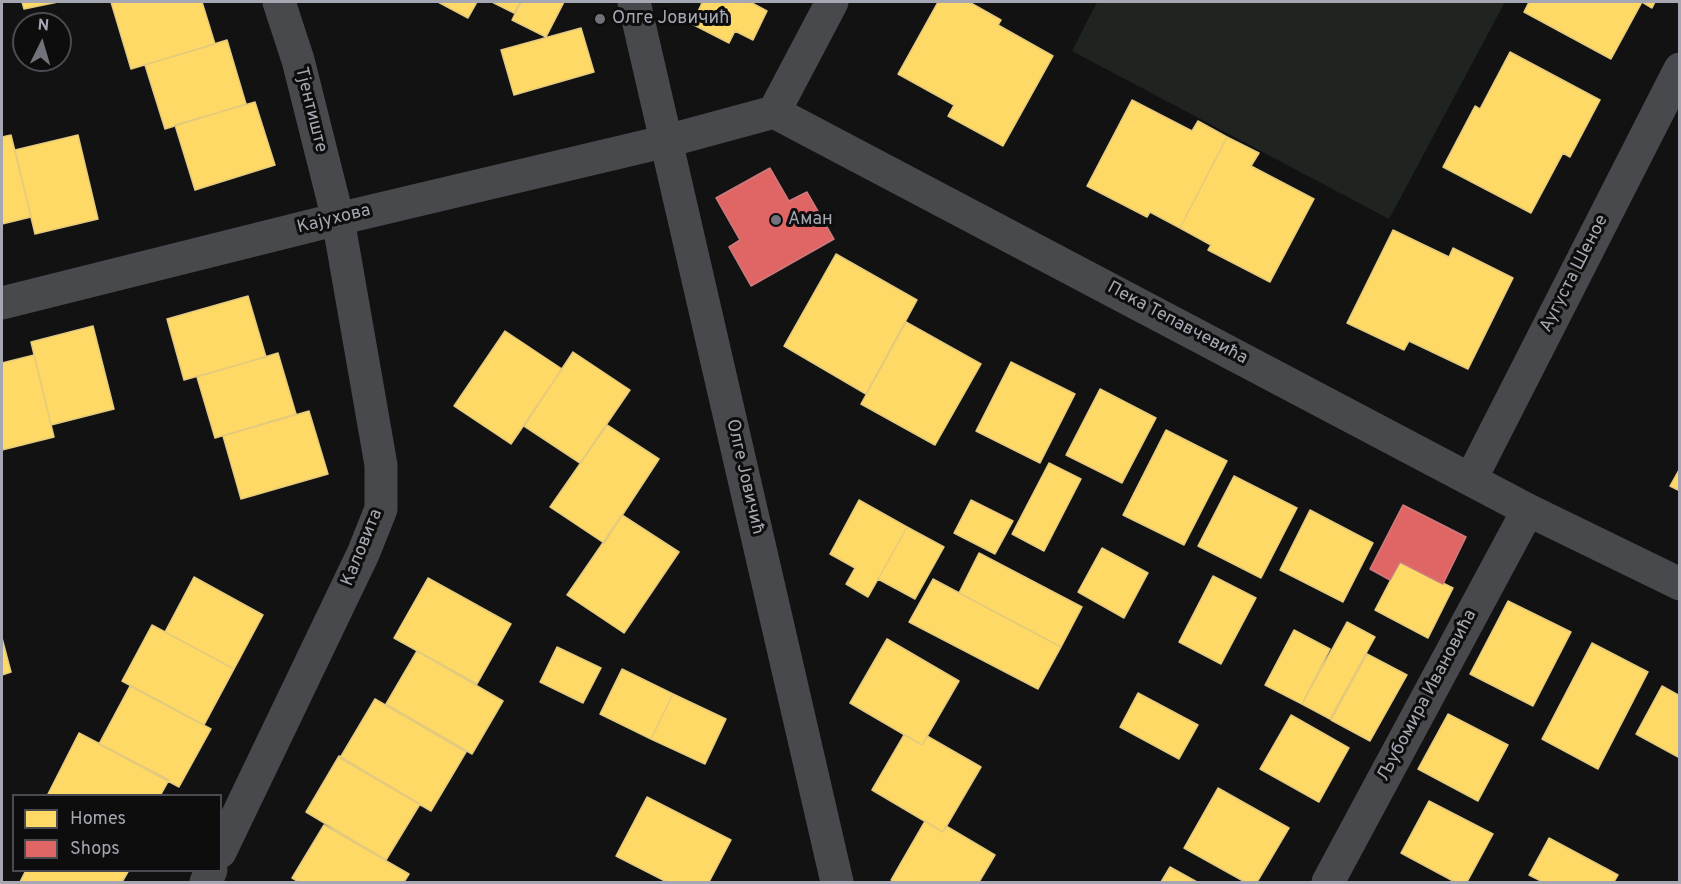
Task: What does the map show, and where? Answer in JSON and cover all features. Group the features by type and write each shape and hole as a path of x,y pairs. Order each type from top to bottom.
{"street":[{"name":"Тјентиште","path":"279,2 298,60 338,219"},
{"name":"Олге Јовичић","path":"634,2 837,882"},
{"path":"667,141 774,112 832,2"},
{"name":"Аугуста Шеное","path":"1471,479 1680,69"},
{"name":"Пека Тепавчевића","path":"774,112 1528,510 1680,584"},
{"name":"Кајухова","path":"2,303 338,219 667,141"},
{"name":"Каловита","path":"222,848 358,565 381,509 381,465 338,219"},
{"name":"Љубомира Ивановића","path":"1328,882 1528,510"}],"shaded area":[{"path":"1097,2 1505,2 1389,219 1072,51"}],"building: Homes":[{"path":"22,2 58,2 24,9"},
{"path":"111,2 202,2 215,44 131,69"},
{"path":"438,2 477,2 468,18"},
{"path":"492,2 520,2 514,13"},
{"path":"521,2 564,2 546,37 512,20"},
{"path":"699,2 750,2 767,11 753,40 735,31 729,43 692,24 702,3"},
{"path":"938,2 969,2 1001,20 998,25 1053,56 1003,146 948,116 954,105 898,74"},
{"path":"1529,2 1642,2 1611,59 1524,12"},
{"path":"1642,2 1655,2 1652,8"},
{"path":"581,28 594,72 514,95 501,50"},
{"path":"227,40 246,104 165,129 145,65"},
{"path":"1510,52 1600,100 1570,157 1563,153 1531,213 1443,167 1475,106 1480,109"},
{"path":"1132,100 1192,131 1198,121 1227,137 1180,228 1150,212 1147,217 1087,186"},
{"path":"255,102 275,165 195,190 175,125"},
{"path":"11,135 31,217 2,224 2,137"},
{"path":"78,135 98,219 35,234 15,150"},
{"path":"1227,137 1259,153 1251,166 1314,199 1270,282 1208,250 1211,245 1180,228"},
{"path":"1393,230 1449,257 1453,248 1513,278 1468,369 1409,341 1404,350 1347,323"},
{"path":"836,254 917,300 866,394 784,346"},
{"path":"248,296 266,357 184,380 167,319"},
{"path":"906,322 981,364 935,445 861,404"},
{"path":"93,326 114,409 51,425 31,342"},
{"path":"505,331 562,369 511,444 454,406"},
{"path":"573,352 630,390 580,463 524,426"},
{"path":"278,353 296,414 215,438 197,377"},
{"path":"34,355 54,437 2,450 2,363"},
{"path":"1011,362 1075,394 1040,463 976,431"},
{"path":"1100,389 1156,418 1122,483 1066,455"},
{"path":"309,411 328,474 241,499 223,436"},
{"path":"607,425 659,459 604,543 550,507"},
{"path":"1166,430 1227,461 1184,545 1123,515"},
{"path":"1049,463 1081,479 1044,551 1012,534"},
{"path":"1680,468 1680,491 1670,486"},
{"path":"1234,476 1297,508 1261,578 1198,546"},
{"path":"859,500 907,527 868,597 846,584 855,568 830,554"},
{"path":"971,500 1013,521 995,554 954,533"},
{"path":"1310,510 1373,543 1343,602 1280,570"},
{"path":"622,515 679,552 624,633 567,595"},
{"path":"907,527 944,547 915,599 878,579"},
{"path":"1102,548 1148,573 1124,618 1078,592"},
{"path":"979,553 1082,607 1061,647 959,593"},
{"path":"1400,562 1453,588 1428,638 1375,610"},
{"path":"1213,576 1256,598 1221,664 1179,642"},
{"path":"194,577 263,615 234,669 165,632"},
{"path":"428,578 511,624 477,684 394,638"},
{"path":"933,579 1061,647 1038,689 909,622"},
{"path":"1508,601 1571,632 1533,706 1470,674"},
{"path":"1347,622 1375,637 1330,719 1302,704"},
{"path":"152,625 234,669 204,725 122,681"},
{"path":"1294,630 1330,649 1302,704 1265,685"},
{"path":"2,638 11,672 2,675"},
{"path":"887,639 959,681 922,745 850,703"},
{"path":"1592,643 1648,672 1598,769 1542,739"},
{"path":"557,647 601,668 583,703 540,682"},
{"path":"417,651 503,701 472,754 386,704"},
{"path":"1367,654 1407,675 1370,741 1331,720"},
{"path":"622,669 673,694 651,739 600,714"},
{"path":"130,686 211,729 179,787 99,744"},
{"path":"1662,686 1680,696 1680,758 1636,734"},
{"path":"1138,693 1198,725 1179,759 1120,727"},
{"path":"673,694 726,719 705,764 651,739"},
{"path":"375,699 466,752 431,811 340,758"},
{"path":"1448,714 1508,745 1478,801 1418,769"},
{"path":"1291,715 1349,748 1319,802 1260,769"},
{"path":"79,733 169,780 161,794 48,794"},
{"path":"904,735 922,745 927,736 981,767 943,832 872,790"},
{"path":"339,756 420,804 386,860 306,812"},
{"path":"1218,788 1289,828 1257,882 1245,882 1184,848"},
{"path":"647,797 731,840 709,882 667,882 616,856"},
{"path":"1429,801 1493,834 1467,882 1455,882 1401,853"},
{"path":"925,821 943,832 946,826 995,855 979,882 895,882 891,880"},
{"path":"324,825 409,874 404,882 299,882 292,878"},
{"path":"1549,838 1618,875 1614,882 1543,882 1529,875"},
{"path":"1170,867 1197,882 1161,882"},
{"path":"25,872 128,872 122,882 20,882"}],"building: Shops":[{"name":"Аман","path":"770,168 789,201 807,192 834,239 751,286 729,247 740,240 716,198"},
{"path":"1403,505 1466,537 1443,584 1400,562 1390,580 1370,569"}],"place":[{"name":"Олге Јовичић","path":"600,19"},
{"name":"Аман","path":"776,220"}]}
